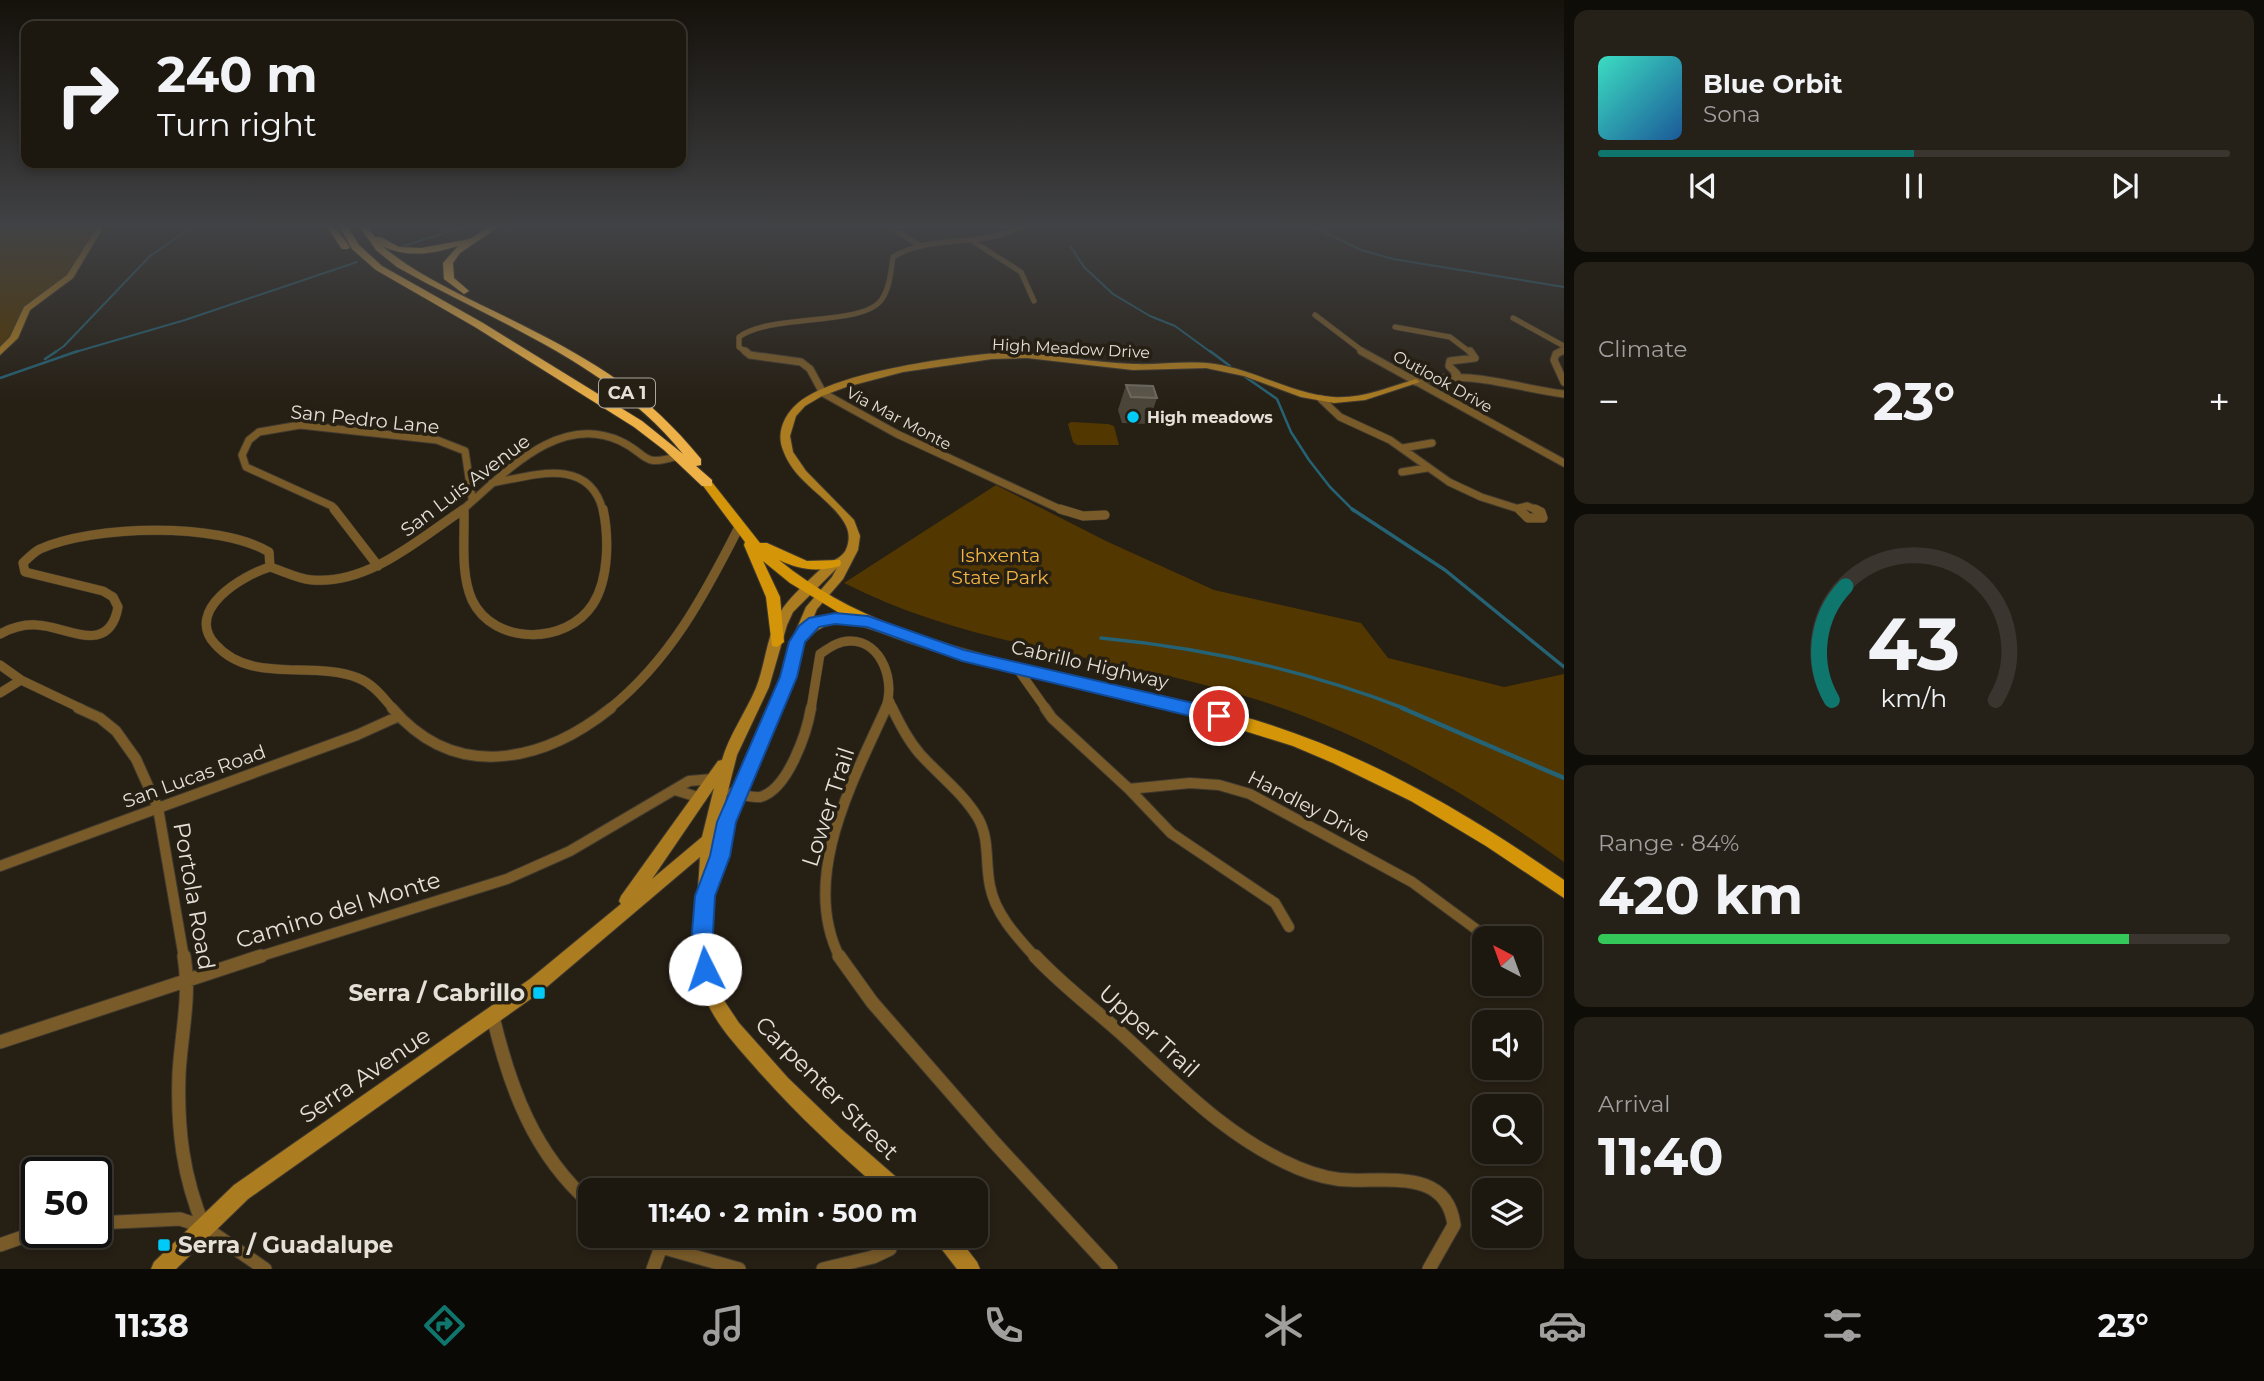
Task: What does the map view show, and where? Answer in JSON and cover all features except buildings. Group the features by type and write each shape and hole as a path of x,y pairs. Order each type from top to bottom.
{"highway":[{"name":"Cabrillo Highway","path":"407,285 504,340 638,424 707,483"},
{"name":"Cabrillo Highway","path":"439,285 583,362 644,407 694,458 707,483"},
{"path":"456,285 497,315"}],"main road":[{"name":"Cabrillo Highway","path":"707,483 743,532 775,564 814,592 868,622 940,649 1232,720 1325,752 1380,777 1451,815 1564,890"},
{"path":"743,532 800,565 818,567 841,561"},
{"path":"743,532 773,597 776,642"},
{"name":"Carpenter Street","path":"797,642 812,607 814,592"},
{"path":"797,642 807,627 819,621 835,619 868,622"},
{"name":"Carpenter Street","path":"717,785 730,755"},
{"name":"Carpenter Street","path":"705,896 702,932 705,969 719,1007 740,1037 782,1084 834,1136 883,1178"},
{"name":"Serra Avenue","path":"161,1269 204,1227"}],"street":[{"path":"0,352 14,338 27,309 58,285"},
{"name":"Via Mar Monte","path":"888,285 882,299 874,307 852,314 754,328 739,337 738,347 750,355 788,358 805,364 822,393 921,446 1042,503 1074,514 1105,514"},
{"path":"1027,285 1034,301"},
{"name":"Outlook Drive","path":"1315,315 1354,347 1564,463"},
{"path":"1513,318 1564,348 1556,354 1554,360 1564,382"},
{"path":"1395,327 1425,331 1465,345 1475,358 1450,361 1449,366 1457,374"},
{"name":"High Meadow Drive","path":"822,393 853,382 950,362 1013,355 1132,367 1216,366 1321,399 1362,398 1442,375 1457,374 1489,377 1564,394"},
{"name":"Carpenter Street","path":"730,755 763,687 789,610 840,575 841,561 854,545 852,527 797,466 785,443 786,429 794,412 822,393"},
{"path":"1321,399 1335,414 1403,448 1427,468 1465,491 1519,509"},
{"name":"San Pedro Lane","path":"378,566 332,506 246,467 242,455 248,440 271,429 300,425 437,440 465,451 472,498"},
{"name":"San Luis Avenue","path":"270,567 322,581 378,566 464,509 472,498 529,453 550,442 601,436 616,439 646,461 661,461 678,456"},
{"path":"1403,448 1432,443"},
{"path":"1402,472 1427,468"},
{"path":"464,509 466,561 472,599 485,618 499,628 533,636 563,627 586,614 597,594 607,549 605,513 598,496 583,480 555,474 525,475 492,483"},
{"path":"0,634 15,628 37,625 86,637 101,632 115,619 118,607 111,596 86,585 37,578 25,572 25,558 36,550 60,541 152,531 221,535 261,544 269,552 270,567 242,578 219,597 210,610 207,630 215,647 235,658 265,668 330,672 363,680 378,690 399,716 441,747 468,756 514,755 536,750 572,734 621,699 662,659 743,532"},
{"name":"Lower Trail","path":"717,785 736,794 759,797 776,788 784,778 808,727 818,662 826,649 854,641 871,646 881,657 889,676 889,700 847,802 831,857 825,892 825,907 835,947 842,962 870,998 987,1135 1065,1223 1111,1269"},
{"name":"Carpenter Street","path":"705,896 720,856 726,822 736,794 788,677 797,642"},
{"name":"Portola Road","path":"0,665 21,680 100,719 116,731 136,760 158,808 188,979 179,1074 179,1130 190,1193 204,1227"},
{"path":"1017,668 1052,718 1129,789 1171,833 1275,903 1289,927"},
{"path":"0,693 21,680"},
{"name":"Upper Trail","path":"889,700 909,739 978,817 987,846 991,893 1005,919 1034,954 1177,1085 1242,1138 1309,1172 1329,1178 1368,1182 1406,1180 1428,1187 1439,1194 1451,1211 1454,1225 1429,1269"},
{"name":"San Lucas Road","path":"0,866 357,735 399,716"},
{"name":"Camino del Monte","path":"0,1042 188,979 507,879 570,851 690,781 717,785"},
{"name":"Handley Drive","path":"1129,789 1189,781 1224,786 1250,794 1412,882 1472,926"},
{"name":"Carpenter Street","path":"705,896 708,843 717,785"},
{"name":"Serra Avenue","path":"605,929 637,889 701,798 717,785"},
{"path":"675,790 701,798"},
{"name":"Carpenter Street","path":"708,843 726,822"},
{"name":"Serra Avenue","path":"204,1227 241,1192 288,1157 493,1017 605,929 691,854 708,843"},
{"path":"493,1017 511,1082 535,1135 560,1174 578,1191"},
{"path":"112,1222 180,1219 204,1227 265,1269"},
{"path":"0,1245 21,1238"},
{"path":"653,1269 662,1248"},
{"path":"666,1248 739,1269"},
{"path":"953,1248 970,1269"},
{"path":"823,1269 873,1257 890,1249"}],"green space":[{"path":"0,285 58,285 27,309 17,333 0,352"},
{"path":"1071,422 1114,426 1119,445 1077,445 1073,442 1068,424"},
{"name":"Ishxenta State Park","path":"996,485 1106,541 1214,590 1361,623 1388,658 1504,687 1564,674 1564,862 1449,787 1327,725 1241,695 939,622 844,583"}],"waterway":[{"path":"54,353 122,285"},
{"path":"73,353 185,320 288,285"},
{"path":"1104,285 1113,294 1150,316 1175,326 1212,353"},
{"path":"1553,285 1564,287"},
{"path":"73,353 78,351"},
{"path":"1210,351 1230,366"},
{"path":"45,359 54,353"},
{"path":"0,378 73,353"},
{"path":"1244,376 1277,399 1291,432 1309,460 1352,509"},
{"path":"1352,509 1445,570 1564,667"},
{"path":"1101,638 1179,648 1256,663 1332,683 1406,709"},
{"path":"1402,708 1564,778"}],"place":[{"name":"High meadows","path":"1133,417"},
{"name":"Serra / Cabrillo","path":"539,993"},
{"name":"Serra / Guadalupe","path":"164,1245"}],"route":[{"path":"705,969 702,932 705,896 720,856 726,822 788,677 797,642 804,630 814,622 835,619 868,622 962,655 1219,716"}]}
